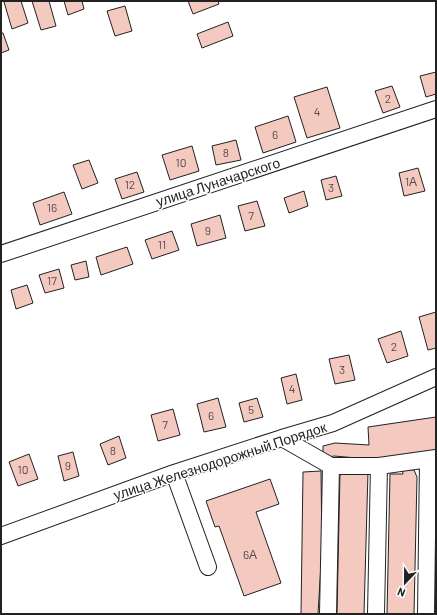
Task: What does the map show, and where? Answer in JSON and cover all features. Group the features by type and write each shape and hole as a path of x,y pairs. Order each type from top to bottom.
{"street":[{"name":"улица Луначарского","path":"1,254 436,109"},
{"name":"улица Железнодорожный Порядок","path":"1,536 174,473 333,423 436,377"},
{"path":"282,438 331,466 379,466 432,459 426,614"},
{"path":"328,614 331,466"},
{"path":"376,614 379,466"},
{"path":"174,473 208,568"}],"building":[{"path":"21,1 28,23 12,29 4,2"},
{"path":"32,1 49,1 56,26 41,30"},
{"path":"64,1 82,1 84,9 68,15"},
{"path":"188,1 218,1 219,4 193,14"},
{"path":"125,6 132,31 115,36 107,11"},
{"path":"228,22 233,36 202,48 197,34"},
{"path":"1,33 3,33 9,50 1,53"},
{"path":"436,72 436,94 426,97 420,76"},
{"path":"392,86 400,107 383,113 375,91"},
{"path":"327,87 340,128 307,138 294,97"},
{"path":"288,116 296,142 263,153 255,127"},
{"path":"236,140 241,160 216,165 212,146"},
{"path":"192,146 199,171 170,180 162,155"},
{"path":"89,160 98,183 82,189 73,165"},
{"path":"418,168 425,191 404,196 399,173"},
{"path":"137,172 144,192 122,199 115,179"},
{"path":"336,176 342,196 326,200 321,180"},
{"path":"304,191 308,206 289,213 284,198"},
{"path":"64,192 72,214 40,225 33,203"},
{"path":"257,201 265,226 245,231 238,206"},
{"path":"220,215 226,238 197,246 191,224"},
{"path":"172,231 179,250 152,259 145,240"},
{"path":"127,247 133,264 101,275 96,257"},
{"path":"86,261 89,277 75,280 71,265"},
{"path":"59,269 64,288 45,293 39,275"},
{"path":"27,285 33,303 16,309 11,290"},
{"path":"436,312 436,348 428,350 419,317"},
{"path":"401,331 408,356 387,363 378,339"},
{"path":"349,355 355,380 335,384 329,359"},
{"path":"296,374 302,400 287,404 281,378"},
{"path":"218,398 226,427 204,432 197,404"},
{"path":"257,398 263,417 244,422 239,403"},
{"path":"173,409 180,435 158,441 151,415"},
{"path":"436,417 436,451 399,457 369,459 334,456 323,458 323,446 335,443 369,445 368,427"},
{"path":"119,436 126,458 108,465 100,444"},
{"path":"73,452 79,476 64,481 58,456"},
{"path":"29,454 38,479 18,486 9,462"},
{"path":"402,469 414,470 417,477 414,614 387,614 390,474 403,474"},
{"path":"321,471 322,548 318,614 301,614 303,472"},
{"path":"368,472 364,614 337,614 340,473"},
{"path":"270,479 279,504 256,512 281,583 244,596 219,526 215,527 206,501"}]}
